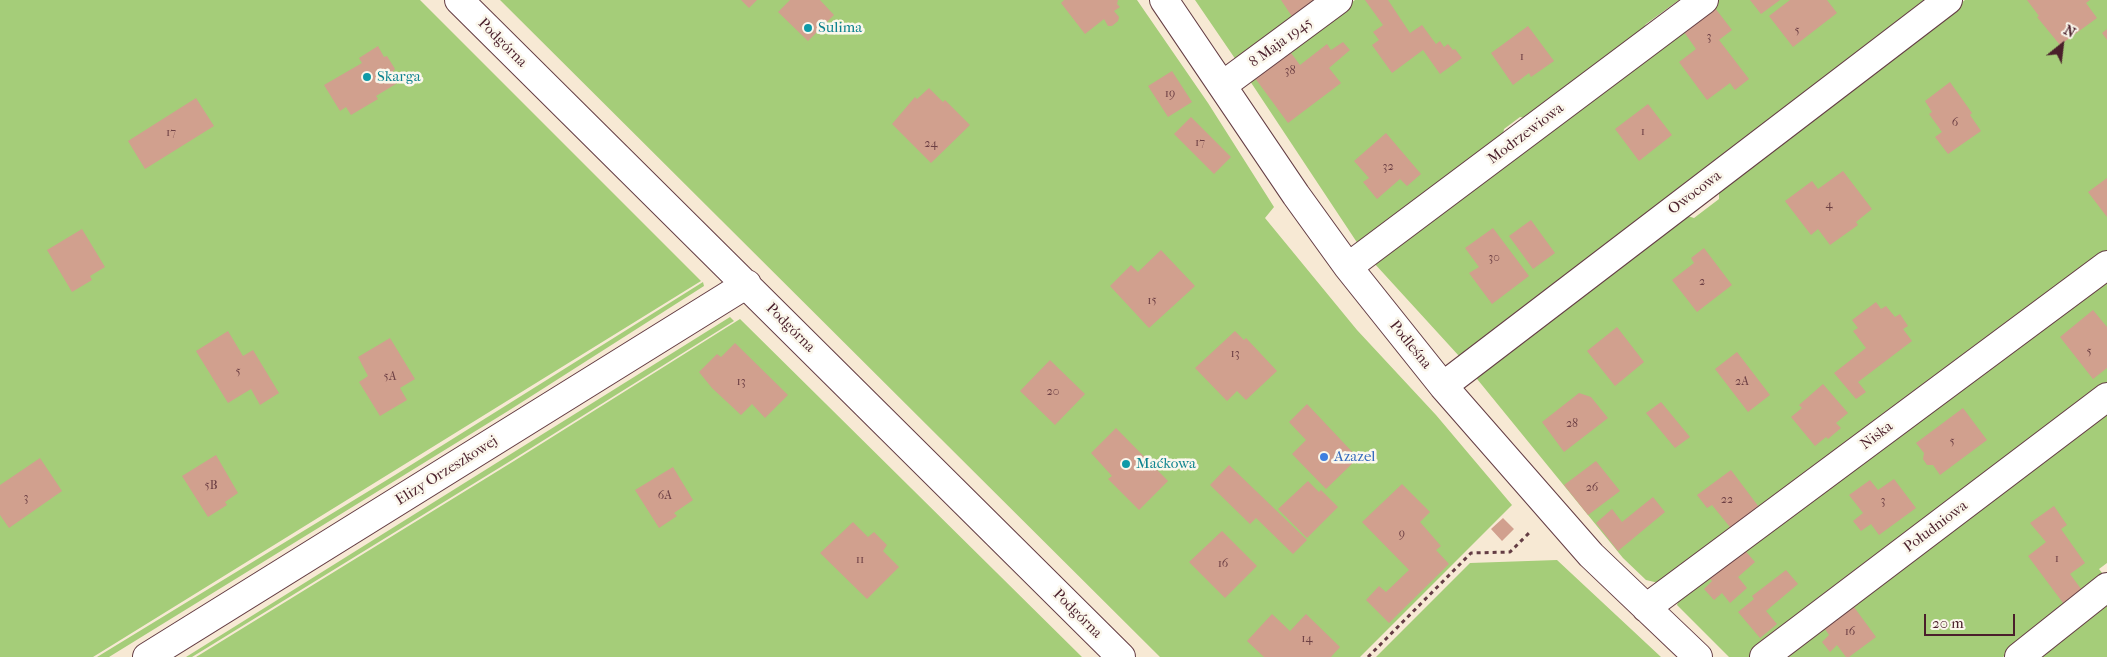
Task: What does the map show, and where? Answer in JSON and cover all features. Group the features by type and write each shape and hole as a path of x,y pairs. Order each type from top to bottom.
{"street":[{"name":"Podgórna","path":"459,0 747,284 1120,657"},
{"name":"Podleśna","path":"1164,0 1296,195 1348,267 1443,386 1585,548 1698,657"},
{"name":"8 Maja 1945","path":"1223,85 1338,0"},
{"name":"Modrzewiowa","path":"1348,267 1704,0"},
{"name":"Owocowa","path":"1443,386 1948,0"},
{"name":"Niska","path":"1646,608 2107,264"},
{"name":"Elizy Orzeszkowej","path":"147,657 747,284"},
{"name":"Południowa","path":"1764,657 2107,397"},
{"path":"2019,657 2107,587"}],"path":[{"path":"1368,657 1471,553 1510,552 1536,526"}],"green space":[{"path":"0,0 420,0 701,281 93,657 0,657"},
{"path":"500,0 1137,0 1208,103 1274,207 1265,218 1357,330 1436,415 1512,505 1360,657 1160,657"},
{"path":"1195,0 1326,0 1236,60"},
{"path":"1355,0 1679,0 1646,24 1638,37 1530,119 1520,117 1504,129 1502,141 1360,247 1250,81 1253,75"},
{"path":"1719,0 1929,0 1466,356 1459,356 1374,263 1374,258"},
{"path":"1965,0 2107,0 2107,253 1663,584 1646,580 1623,558 1473,374 1685,215 1694,218 1719,199 1719,190"},
{"path":"2107,275 2107,387 1750,657 1729,657 1677,605 1680,595"},
{"path":"703,282 704,286 508,411 109,657 97,657 395,475"},
{"path":"730,317 734,321 512,460 192,657 186,657"},
{"path":"740,319 1082,657 196,657 514,461"},
{"path":"2107,408 2107,563 2099,569 2106,578 2003,657 1776,657"},
{"path":"1557,560 1661,657 1376,657 1470,563"},
{"path":"2107,597 2107,657 2031,657"}],"building":[{"path":"741,0 757,0 749,8"},
{"name":"Sulima","path":"790,0 820,0 834,15 808,41 778,12"},
{"path":"1064,0 1118,0 1117,4 1120,7 1114,11 1119,17 1118,21 1112,26 1108,26 1104,19 1085,34 1061,3"},
{"path":"1281,0 1318,0 1293,18"},
{"path":"1365,0 1388,0 1410,33 1422,25 1436,44 1440,41 1444,47 1448,44 1462,58 1440,74 1423,50 1392,73 1372,45 1379,40 1373,32 1383,25"},
{"path":"1750,0 1780,0 1761,14"},
{"path":"1790,0 1827,0 1837,13 1793,47 1769,16"},
{"path":"2027,0 2090,0 2086,3 2097,18 2060,45 2037,17 2039,16"},
{"path":"1715,8 1732,30 1719,40 1749,79 1735,90 1730,83 1707,100 1679,62 1696,49 1684,32"},
{"path":"1528,26 1554,61 1531,77 1529,73 1513,85 1491,53"},
{"path":"2107,29 2107,40 2102,33"},
{"path":"1343,42 1350,50 1329,68 1341,83 1288,123 1252,74 1288,49 1300,65 1327,44 1331,50"},
{"name":"Skarga","path":"378,46 384,57 387,56 395,69 393,71 399,82 376,96 378,99 351,115 346,107 340,111 324,85 362,63 359,58"},
{"path":"1172,71 1192,102 1168,117 1148,86"},
{"path":"1950,82 1972,113 1970,115 1981,131 1948,154 1935,137 1942,132 1929,114 1932,112 1925,101"},
{"path":"929,88 943,102 945,100 970,125 931,163 892,124 915,97 917,99"},
{"path":"196,98 214,126 145,169 128,141"},
{"path":"1648,104 1672,135 1639,161 1615,129"},
{"path":"1191,117 1231,157 1214,174 1174,134"},
{"path":"1386,133 1421,174 1407,186 1400,179 1377,199 1363,182 1369,178 1354,161"},
{"path":"1843,171 1872,209 1856,222 1858,225 1830,245 1818,229 1811,235 1785,201 1812,181 1818,189"},
{"path":"2107,178 2107,217 2088,192"},
{"path":"1531,220 1555,253 1533,269 1509,236"},
{"path":"1493,228 1529,276 1492,304 1469,273 1479,267 1465,248"},
{"path":"82,229 105,267 90,276 92,280 72,292 47,250"},
{"path":"1704,248 1732,285 1697,312 1672,280 1694,263 1691,258"},
{"path":"1161,250 1195,286 1149,328 1110,286 1131,265 1138,272"},
{"path":"1876,302 1881,309 1886,306 1895,317 1900,314 1908,326 1903,329 1912,341 1858,382 1866,392 1856,399 1834,373 1866,348 1853,331 1858,328 1852,320"},
{"path":"2093,310 2107,327 2107,368 2093,379 2060,337"},
{"path":"1617,327 1644,362 1615,386 1587,351"},
{"path":"228,331 243,356 253,350 279,393 260,405 251,389 228,403 196,351"},
{"path":"1235,331 1244,340 1246,338 1277,371 1246,400 1237,391 1227,401 1195,368"},
{"path":"390,338 415,379 400,388 407,400 380,416 359,382 368,376 358,357"},
{"path":"735,343 788,395 765,418 752,404 741,415 712,388 699,372 717,354 721,357"},
{"path":"1737,352 1770,395 1748,412 1715,369"},
{"path":"1050,360 1085,394 1055,425 1020,391"},
{"path":"1823,384 1848,413 1836,423 1841,428 1828,439 1826,437 1815,446 1791,417 1802,408 1799,405"},
{"path":"1579,393 1591,397 1608,418 1564,452 1542,422"},
{"path":"1661,402 1690,437 1675,448 1646,413"},
{"path":"1307,404 1358,458 1326,489 1292,454 1306,440 1289,422"},
{"path":"1963,408 1987,440 1940,475 1933,465 1927,465 1923,459 1924,453 1916,443"},
{"name":"Maćkowa","path":"1116,428 1168,481 1139,510 1108,479 1112,476 1091,453"},
{"path":"216,455 238,493 225,502 227,505 208,517 182,476"},
{"path":"40,458 62,491 9,528 0,515 0,485"},
{"path":"1596,461 1620,491 1588,515 1564,485"},
{"path":"1229,465 1307,540 1293,554 1256,518 1250,524 1210,485"},
{"path":"673,467 693,500 674,513 677,516 659,528 635,490"},
{"path":"1731,470 1762,511 1734,532 1712,505 1707,508 1697,495"},
{"path":"1894,479 1916,508 1879,535 1871,524 1861,531 1853,521 1863,513 1849,495 1870,480 1878,490"},
{"path":"1308,481 1319,492 1321,490 1338,507 1307,538 1278,509"},
{"path":"1402,484 1430,512 1420,522 1441,546 1436,550 1449,564 1389,623 1366,600 1379,586 1386,592 1409,570 1362,522"},
{"path":"1653,497 1665,512 1618,551 1596,523 1612,509 1622,522"},
{"path":"2054,506 2067,525 2061,529 2085,563 2070,574 2084,593 2066,607 2028,556 2046,542 2030,523"},
{"path":"1503,518 1514,529 1502,541 1491,529"},
{"path":"853,522 868,537 874,532 887,545 883,551 899,567 867,599 820,553"},
{"path":"1222,531 1257,566 1225,598 1189,562"},
{"path":"1741,546 1755,562 1738,577 1747,588 1730,603 1722,593 1714,600 1704,589 1712,581 1707,575"},
{"path":"1786,570 1798,584 1766,611 1777,624 1760,638 1738,612 1754,599 1752,596"},
{"path":"1854,607 1876,637 1849,657 1846,657 1837,645 1830,652 1822,642 1829,635 1825,629"},
{"path":"1272,614 1290,631 1306,614 1340,647 1331,657 1264,657 1247,641"}],"place":[{"name":"Sulima","path":"808,28"},
{"name":"Skarga","path":"367,77"},
{"name":"Azazel","path":"1324,457"},
{"name":"Maćkowa","path":"1126,464"}]}
